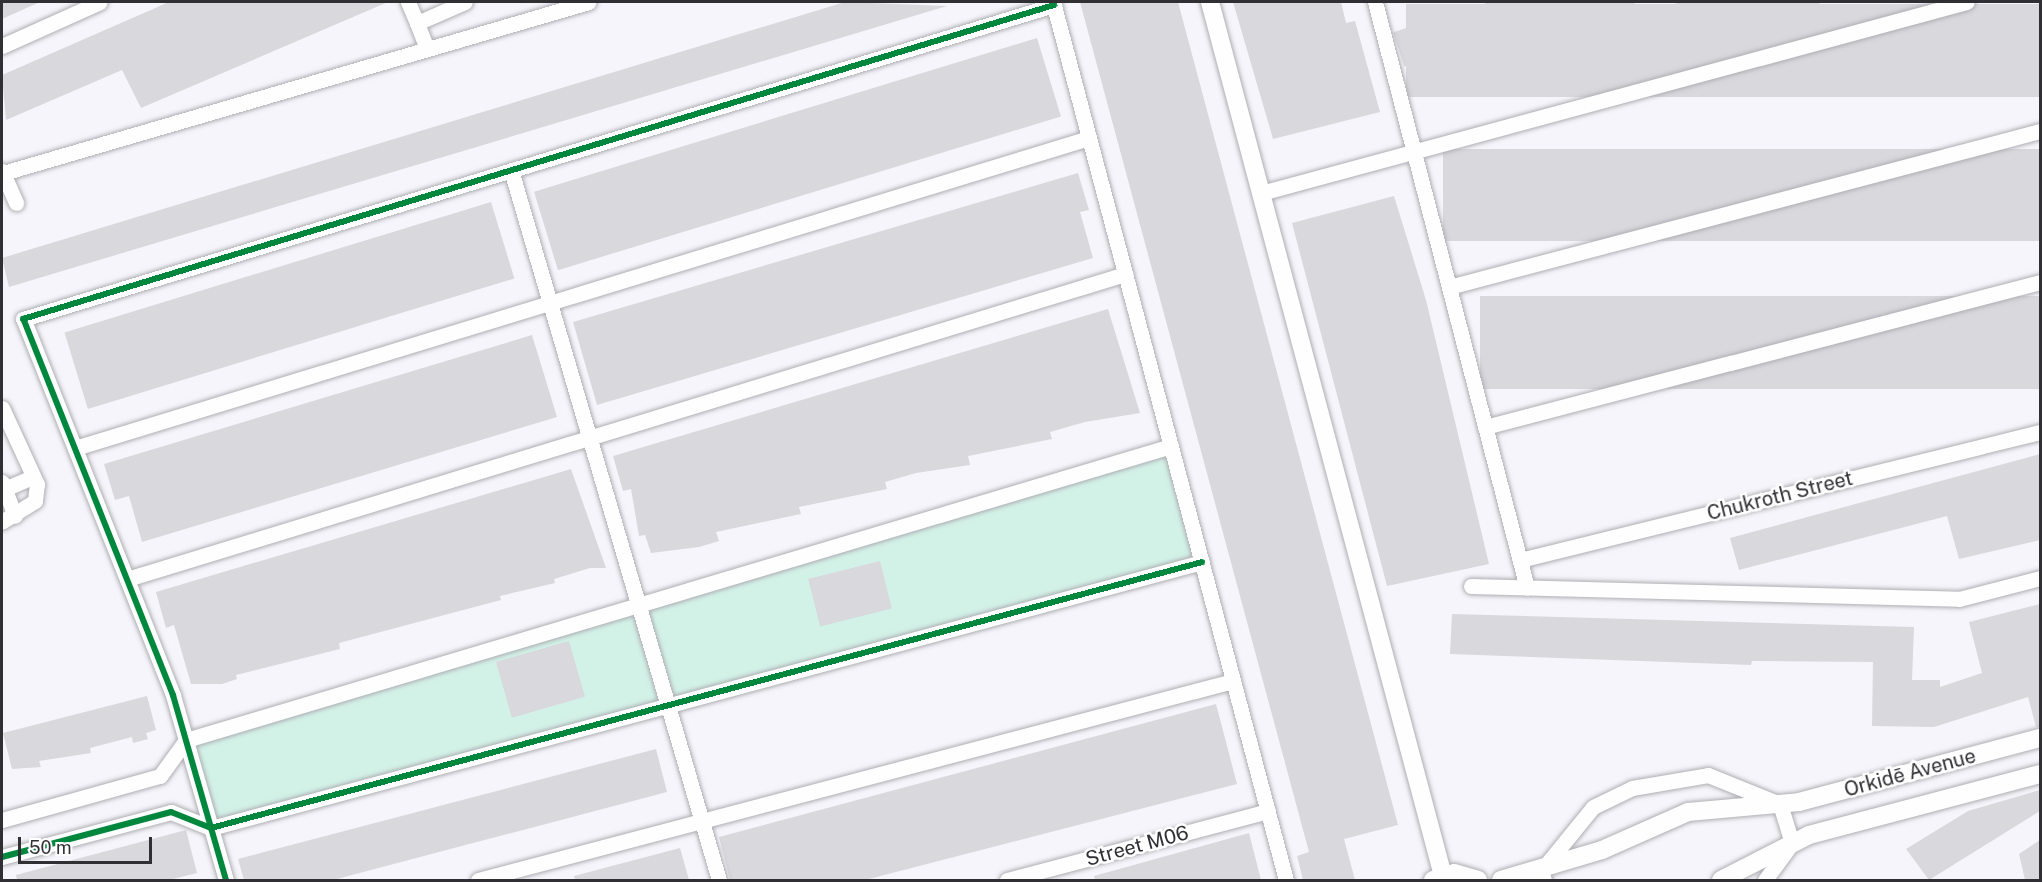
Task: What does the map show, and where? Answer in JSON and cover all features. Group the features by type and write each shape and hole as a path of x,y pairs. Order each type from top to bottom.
{"street":[{"path":"2,46 100,2"},
{"path":"408,2 427,50"},
{"path":"417,23 465,2"},
{"path":"16,203 2,172 589,2"},
{"path":"1210,2 1438,878 1482,880"},
{"path":"1379,2 1414,154 1527,588"},
{"path":"1261,194 1967,2"},
{"path":"226,880 186,740 127,579 23,319 1053,3 1286,880"},
{"path":"1449,287 2040,131"},
{"path":"75,448 1089,138"},
{"path":"511,170 719,880"},
{"path":"127,579 1125,274"},
{"path":"1485,427 2040,282"},
{"path":"2,408 33,477 35,501 8,519 2,487 33,477"},
{"name":"Chukroth Street","path":"1520,560 2040,432"},
{"path":"2,820 160,776 186,740 1171,446"},
{"path":"2,857 171,812 211,828 1202,562"},
{"path":"1471,586 1959,599 2040,578"},
{"path":"478,880 1233,681"},
{"name":"Orkidē Avenue","path":"1501,880 1543,876 1688,812 1780,804 2040,738"},
{"name":"Orkidē Avenue","path":"1721,880 1792,843 2040,774"},
{"path":"1543,876 1593,807 1632,788 1708,775 1780,804 1792,843 1765,880"},
{"name":"Street M06","path":"1007,880 1268,811"}],"green space":[{"path":"1171,446 1202,562 211,828 186,740"}],"building":[{"path":"2,2 40,2 2,19"},
{"path":"169,2 388,2 141,108 122,70 6,120 2,75"},
{"path":"845,2 947,6 9,287 2,258"},
{"path":"1080,2 1178,2 1398,825 1344,839 1355,880 1303,880 1297,856 1309,852"},
{"path":"1233,2 1341,2 1346,23 1355,21 1380,112 1273,139"},
{"path":"1634,2 1637,13 1682,2 1819,2 1820,7 1507,91 1485,3"},
{"path":"1406,4 2040,4 2040,97 1406,97"},
{"path":"1434,19 1445,53 1404,67 1393,32"},
{"path":"1037,38 1061,116 558,270 534,192"},
{"path":"1443,149 2040,149 2040,241 1443,241"},
{"path":"1078,173 1089,210 1080,212 1093,258 597,405 573,322"},
{"path":"1394,196 1426,300 1489,564 1387,586 1292,223"},
{"path":"491,202 514,279 88,409 64,332"},
{"path":"1480,296 2040,296 2040,389 1480,389"},
{"path":"1108,309 1140,413 1085,422 1050,432 1052,439 968,456 970,465 916,473 885,482 887,489 799,507 801,514 716,532 719,541 699,547 651,553 645,535 639,536 631,489 623,491 613,456"},
{"path":"532,335 557,417 142,542 129,496 115,500 104,464"},
{"path":"2040,454 2040,540 1959,559 1947,516 1739,570 1730,538"},
{"path":"571,469 606,568 590,568 554,579 555,583 500,596 501,600 339,643 340,649 236,675 237,679 222,684 191,684 174,625 166,628 156,592"},
{"path":"880,561 892,609 820,626 808,579"},
{"path":"2040,604 2040,727 2036,727 2028,697 1934,727 1872,726 1873,662 1752,661 1751,665 1450,654 1452,614 1914,627 1912,680 1940,680 1940,687 1982,673 1969,622"},
{"path":"569,641 585,697 512,718 496,662"},
{"path":"147,696 156,730 146,733 148,739 133,743 132,737 90,748 91,753 39,761 41,767 12,769 3,733"},
{"path":"1216,704 1237,784 865,880 730,880 719,837"},
{"path":"656,749 667,792 333,880 244,880 238,859"},
{"path":"2040,790 2040,811 1929,880 1906,849 1968,811"},
{"path":"186,830 197,873 169,880 17,880 16,875"},
{"path":"1249,833 1261,880 1095,880 1094,876"},
{"path":"2040,840 2040,880 2025,880 2019,854"},
{"path":"680,848 689,880 575,880 574,876"}],"cycle path":[{"path":"226,880 173,695 23,319 1054,5"},
{"path":"2,857 171,812 211,828 1202,562"}]}
